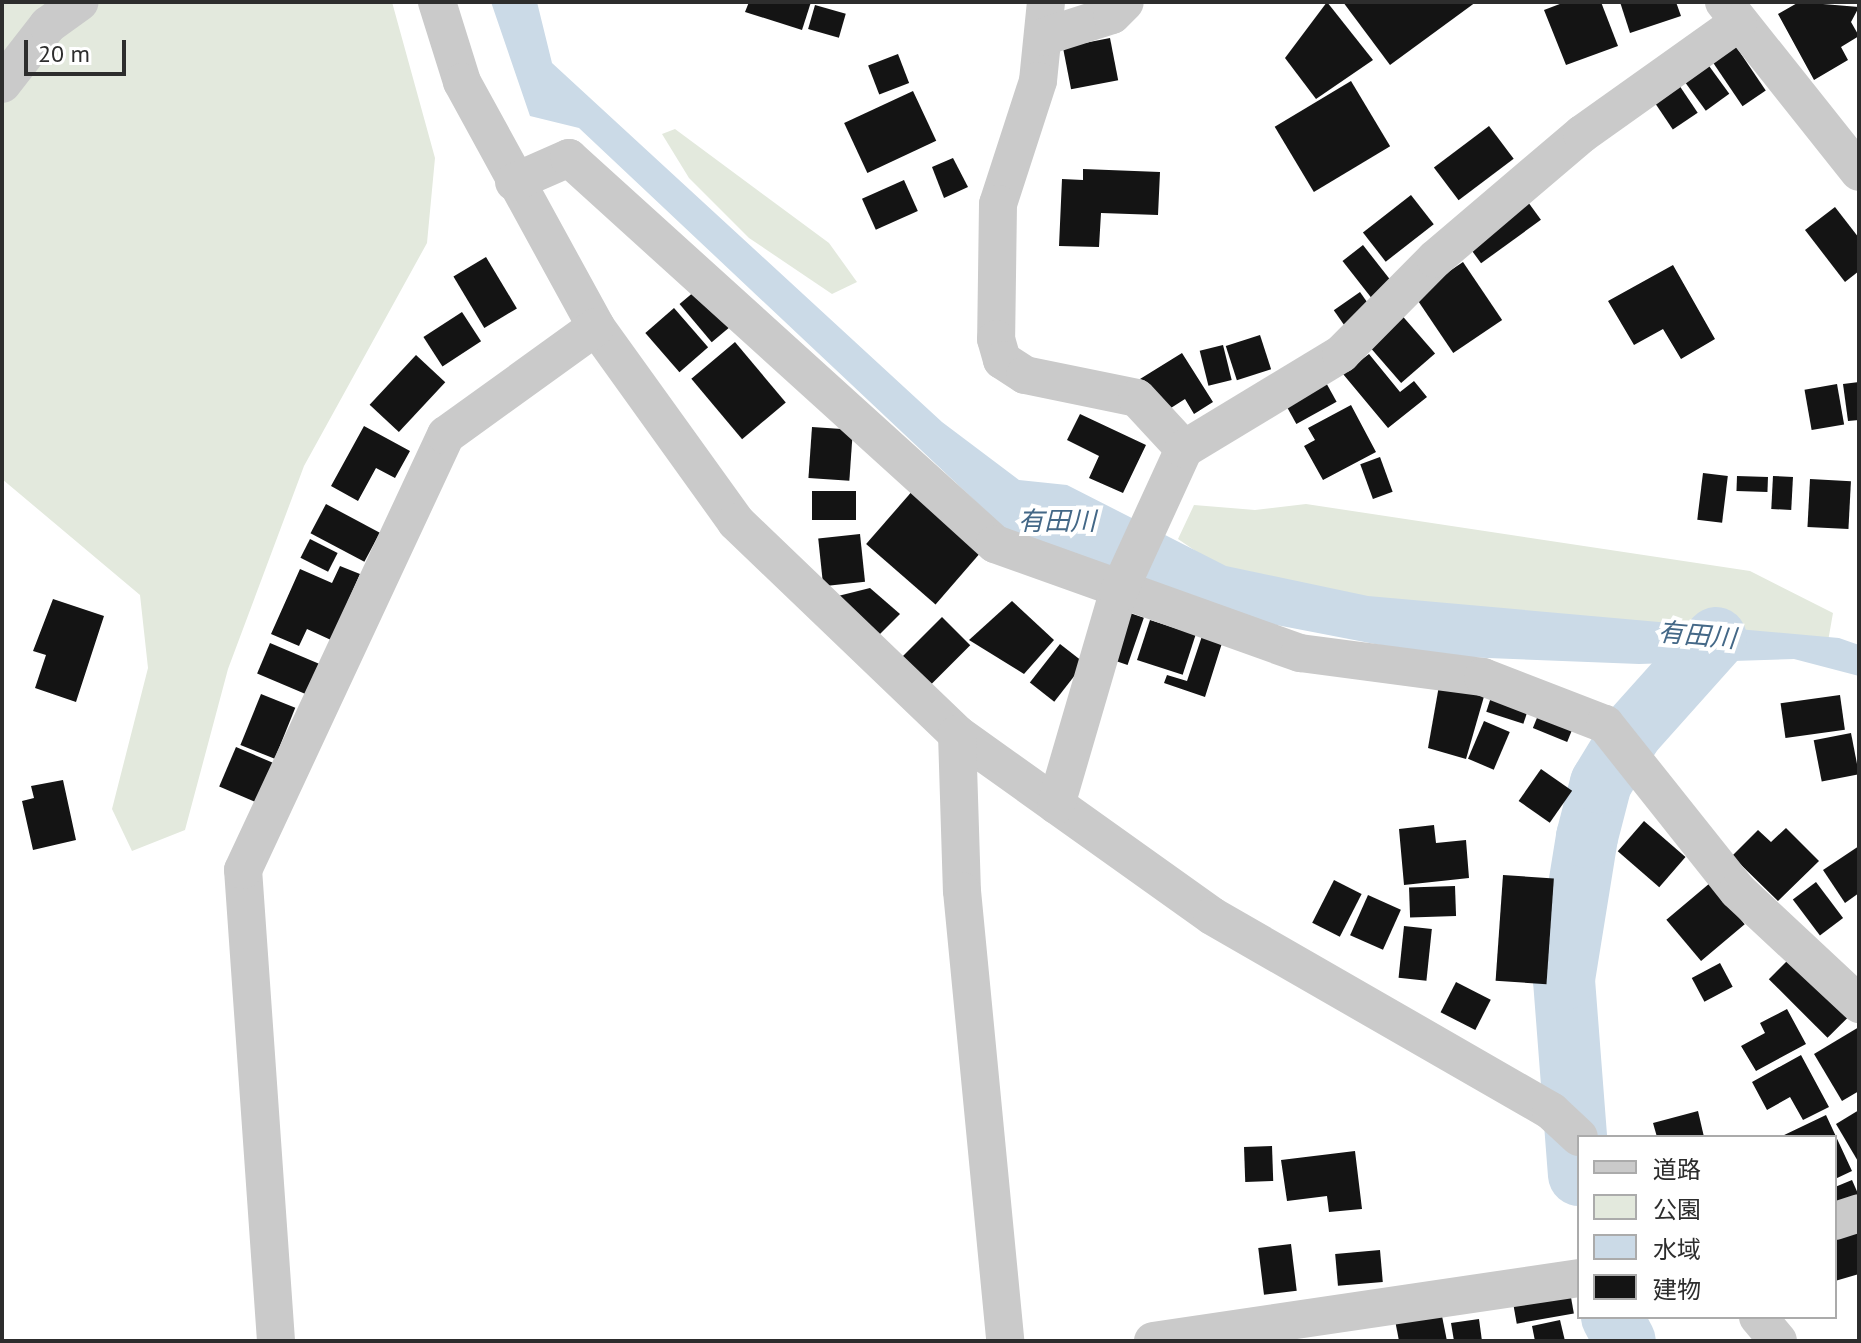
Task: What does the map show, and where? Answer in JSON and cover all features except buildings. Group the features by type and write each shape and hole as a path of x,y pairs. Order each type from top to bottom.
{"street":[{"path":"2,84 48,25 80,2"},
{"path":"437,2 462,82 596,327 736,522 957,734 1212,916 1551,1111 1577,1135"},
{"path":"1125,2 1112,15 1044,20 1038,81 998,204 994,305 1002,360 1025,375 1137,398 1184,449"},
{"path":"1056,805 1118,593 1151,512 1184,449 1341,354 1435,259 1731,12 1851,151"},
{"path":"514,182 569,158 995,544 1118,593 1300,653 1483,677 1605,724 1635,770 1738,891 1859,1004"},
{"path":"276,1341 243,870 446,435 596,327"},
{"path":"957,734 962,891 1005,1341"},
{"path":"1837,1220 1859,1213"},
{"path":"1153,1341 1574,1278"},
{"path":"1760,1319 1778,1341"}],"green space":[{"path":"2,2 392,2 435,158 427,243 304,466 228,669 185,830 132,851 112,809 148,668 140,595 2,479"},
{"path":"675,129 829,243 857,282 832,294 749,238 689,178 662,134"},
{"path":"1306,504 1750,571 1833,613 1827,647 1512,621 1232,576 1178,539 1194,505 1255,510"}],"water":[{"name":"有田川","path":"491,2 537,2 552,63 942,422 1019,480 1067,485 1226,566 1368,596 1839,638 1859,645 1859,676 1794,659 1639,664 1437,656 1183,607 1023,546 579,128 530,116"}],"waterway":[{"path":"1577,1149 1564,979 1587,837 1601,783 1632,732 1716,638"},
{"path":"1613,1319 1625,1341"}]}
